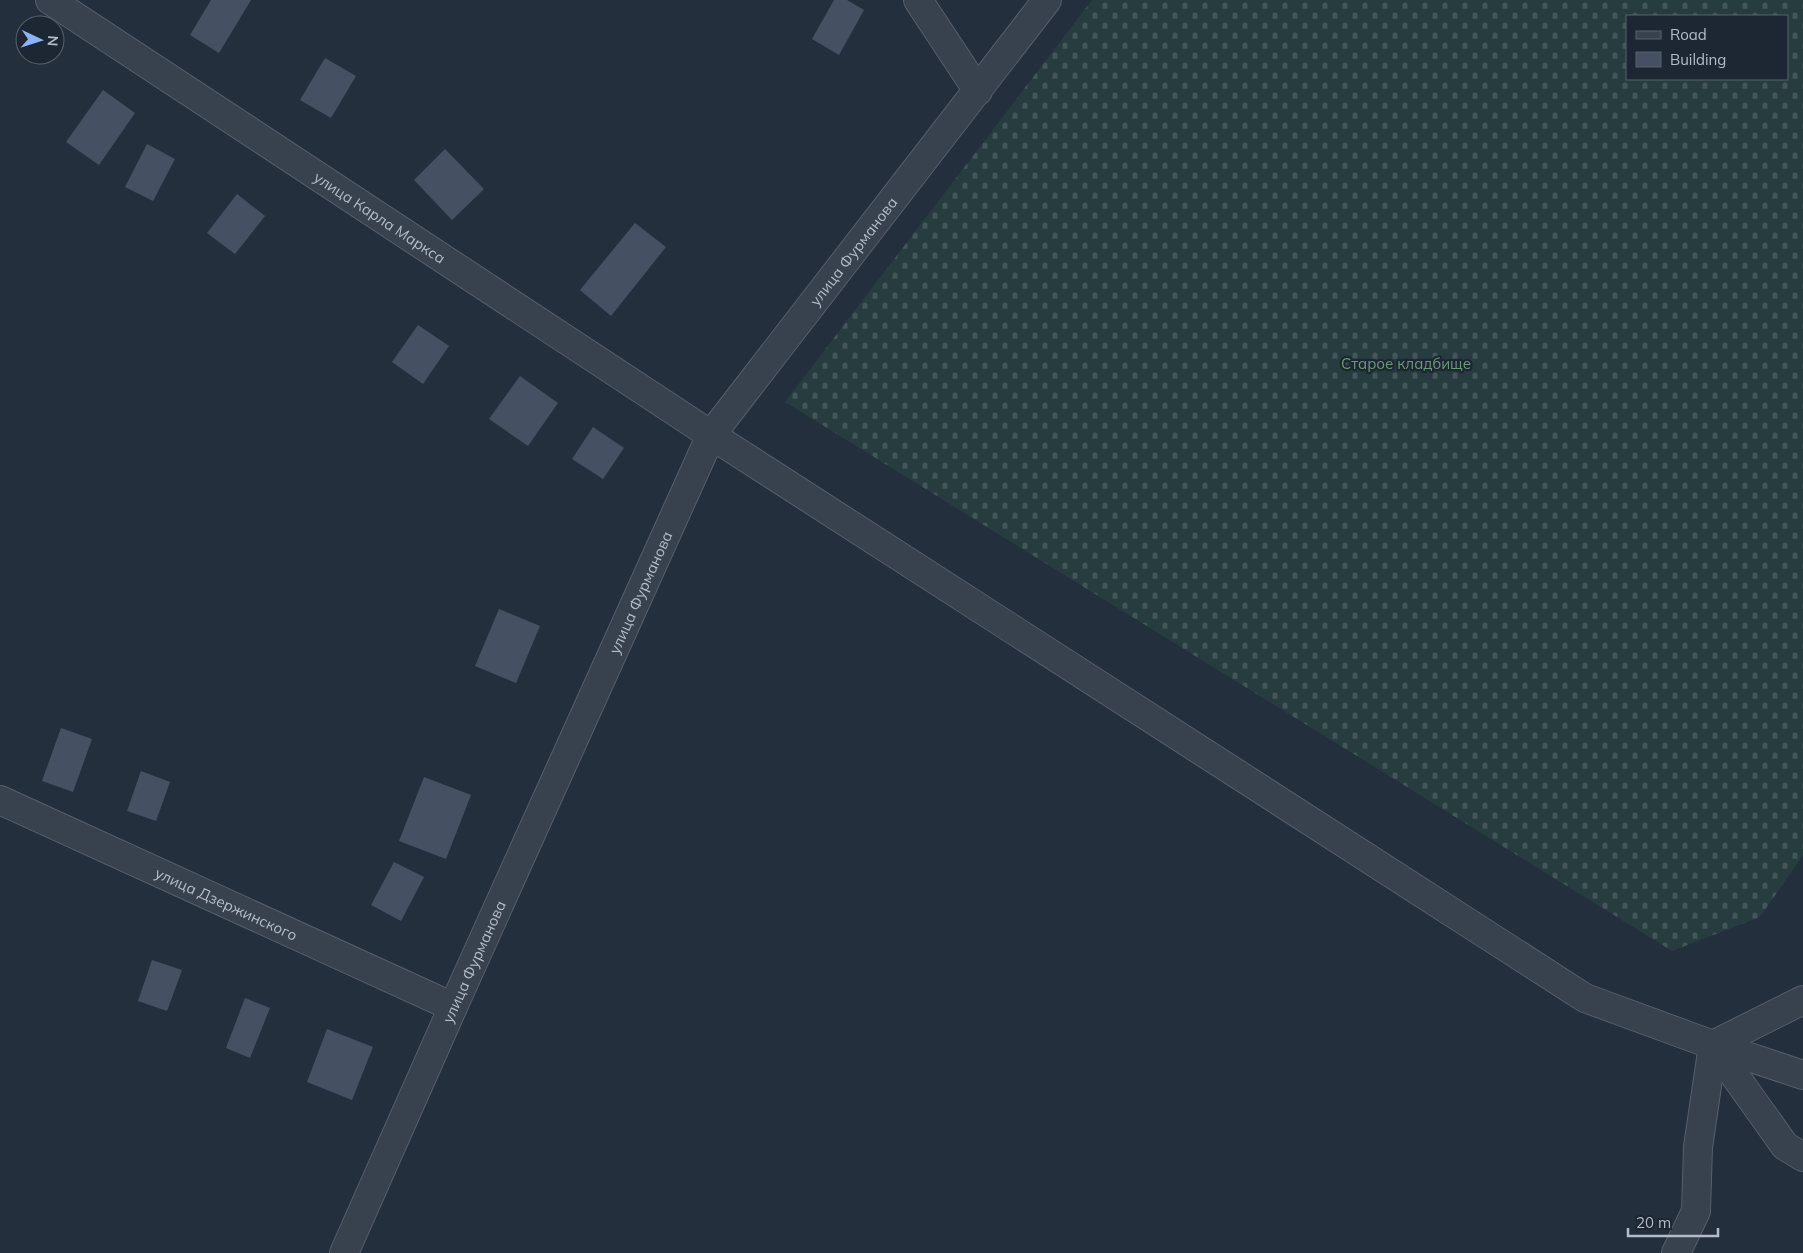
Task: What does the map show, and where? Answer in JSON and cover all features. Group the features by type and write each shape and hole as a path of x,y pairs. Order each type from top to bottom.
{"street":[{"name":"улица Карла Маркса","path":"50,0 711,435 1585,998 1713,1045 1803,1075"},
{"path":"918,0 978,91"},
{"name":"улица Фурманова","path":"344,1253 711,435 1048,0"},
{"name":"улица Дзержинского","path":"0,800 453,1007"},
{"path":"1713,1045 1803,1000"},
{"path":"1713,1045 1785,1146 1803,1157"},
{"path":"1676,1253 1696,1211 1698,1147 1713,1045"}],"green space":[{"name":"Старое кладбище","path":"1092,0 1803,0 1803,855 1760,917 1672,951 785,402"}],"building":[{"path":"211,0 251,0 219,53 190,35"},
{"path":"834,0 847,0 864,10 839,55 812,39"},
{"path":"325,58 356,76 331,118 300,100"},
{"path":"103,90 135,113 99,165 66,142"},
{"path":"147,144 175,159 153,201 125,187"},
{"path":"445,149 484,189 452,220 414,180"},
{"path":"237,194 265,216 235,254 207,233"},
{"path":"635,223 666,247 611,316 580,290"},
{"path":"418,325 449,346 423,384 392,362"},
{"path":"520,376 558,403 528,446 489,419"},
{"path":"593,427 624,448 603,479 572,459"},
{"path":"499,609 540,626 516,683 475,666"},
{"path":"61,728 92,739 73,792 42,781"},
{"path":"141,771 170,782 156,821 127,811"},
{"path":"424,777 471,795 446,859 399,841"},
{"path":"394,862 424,877 401,921 371,905"},
{"path":"152,960 182,970 167,1011 138,1001"},
{"path":"245,998 270,1008 250,1058 226,1048"},
{"path":"327,1029 373,1047 352,1100 307,1082"}]}
